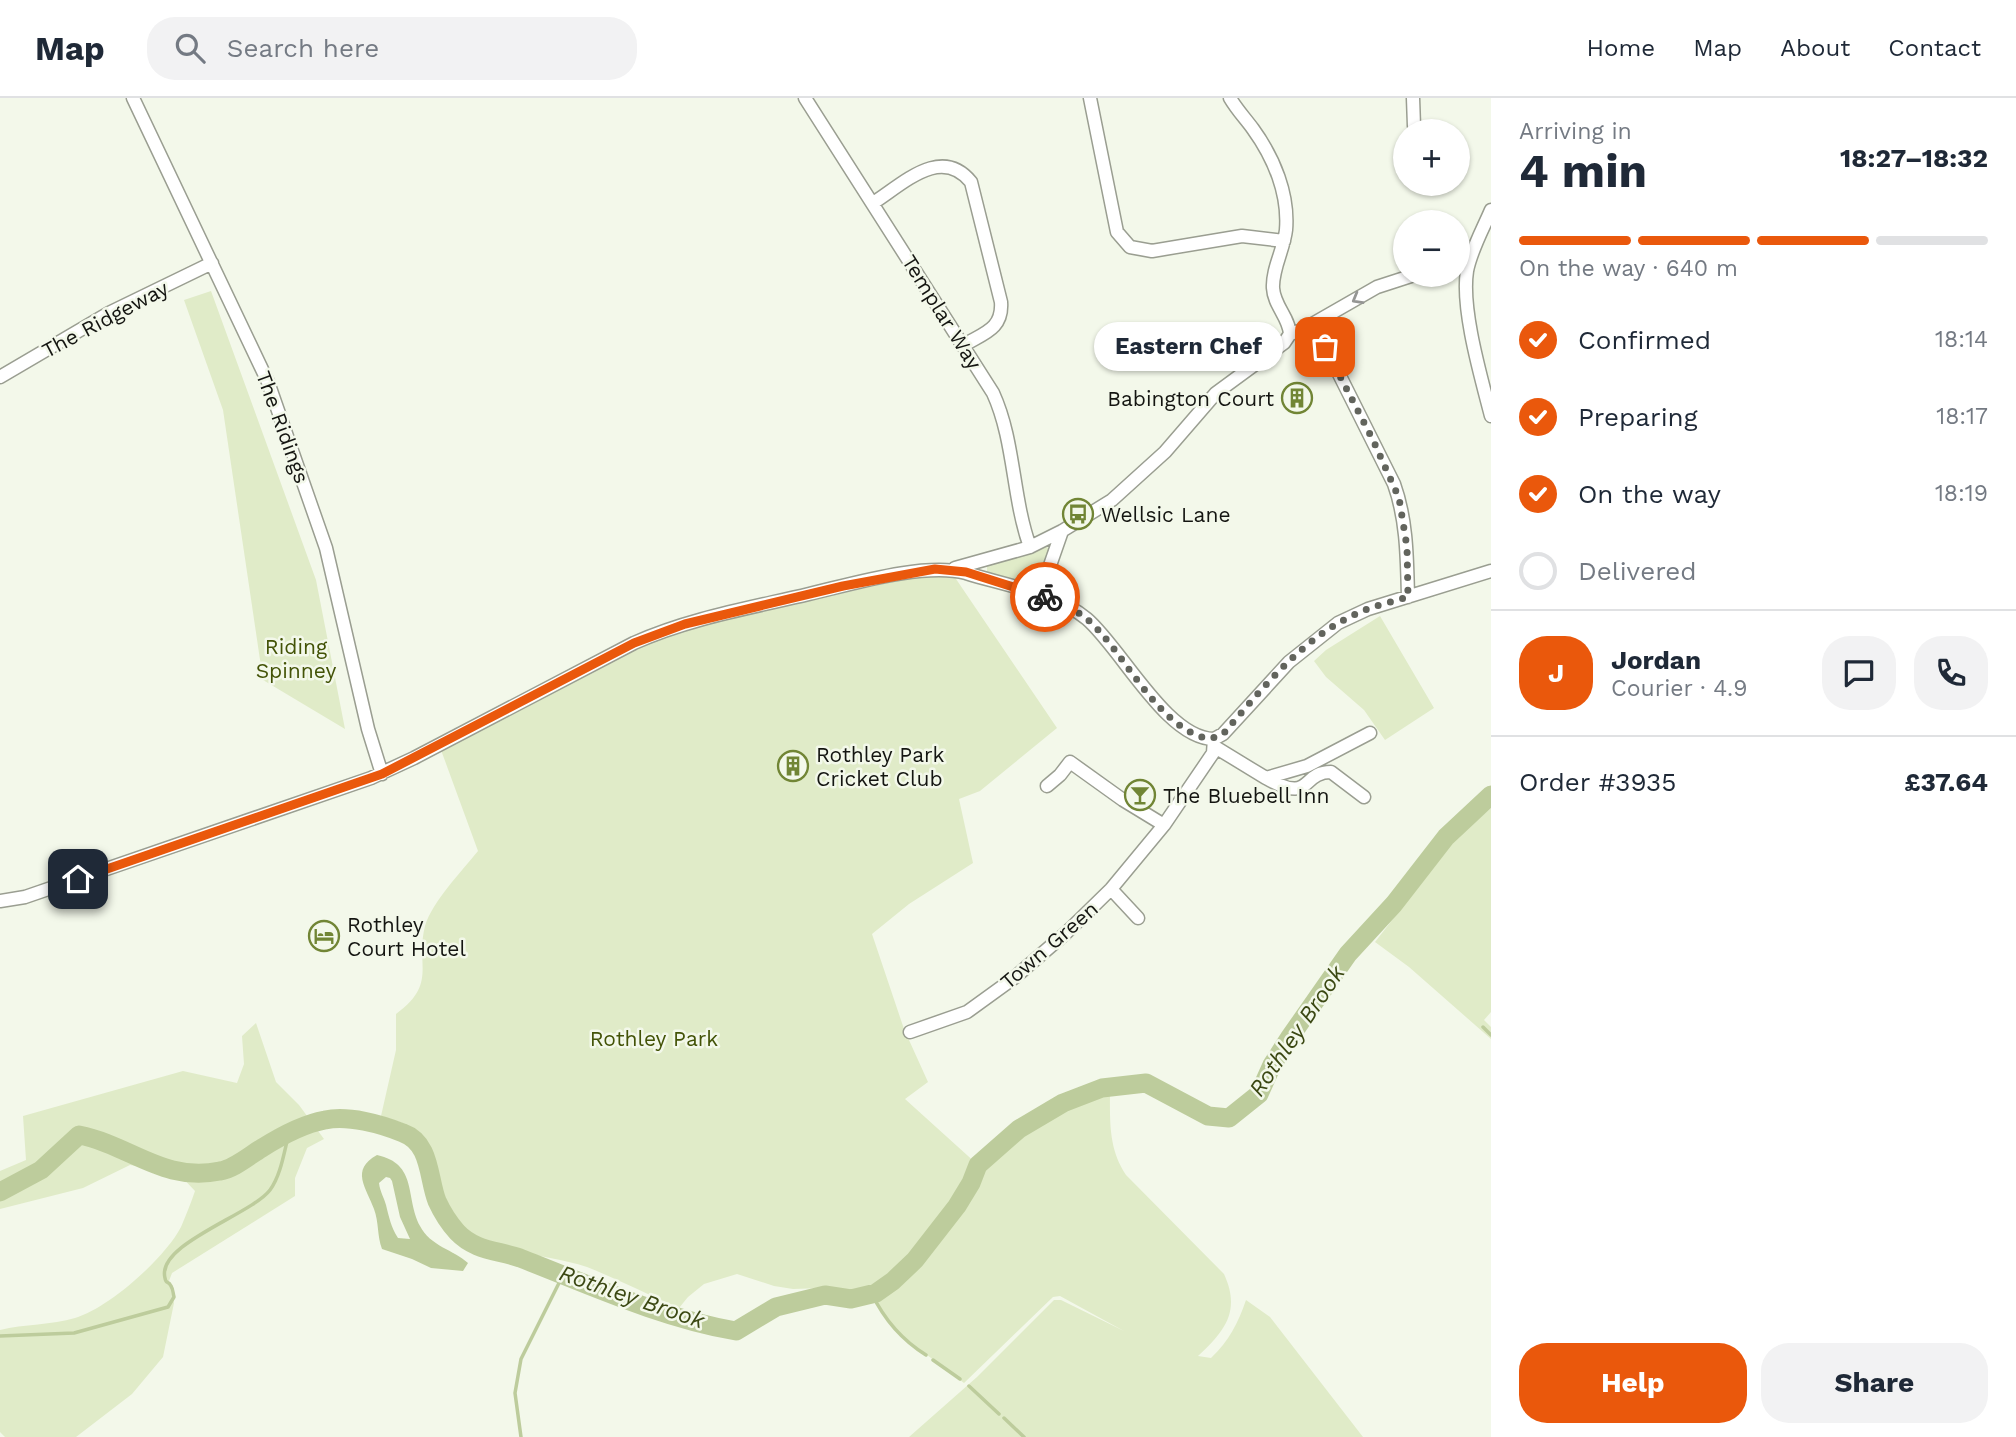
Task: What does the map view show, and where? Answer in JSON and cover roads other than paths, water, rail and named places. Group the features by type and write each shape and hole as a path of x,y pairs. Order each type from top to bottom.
{"street":[{"name":"The Ridings","path":"134,98 268,382 326,548 368,729 382,774"},
{"name":"Templar Way","path":"805,98 993,393 1000,410 1023,526 1030,547"},
{"path":"1090,98 1117,232 1130,247 1152,251 1242,236 1284,242"},
{"path":"1230,98 1266,149 1281,182 1287,217 1273,289 1275,300 1288,324 1296,332 1312,334 1323,342 1394,484 1407,547 1408,597"},
{"path":"1413,98 1414,119"},
{"path":"873,203 928,169 939,166 952,167 963,173 971,182 1002,314 998,324 964,345"},
{"path":"1470,253 1491,210"},
{"name":"The Ridgeway","path":"0,377 109,313 212,263"},
{"path":"0,901 25,897 382,774 660,632 699,620 843,586 922,570 952,569 1030,547 1112,500 1165,452 1216,393 1296,332 1377,287 1393,282"},
{"path":"1466,287 1468,309 1491,416"},
{"path":"1054,600 1047,574 1062,531"},
{"path":"952,569 1054,600 1080,613 1098,630 1170,716 1283,788 1304,786 1320,774 1331,772 1362,792"},
{"name":"Town Green","path":"910,1032 967,1012 1014,978 1066,933 1111,889 1164,825 1214,743 1289,662 1330,628 1368,609 1491,571"},
{"path":"1266,778 1307,766 1370,733"},
{"path":"1047,786 1070,762 1164,825"},
{"path":"1111,889 1138,918"}],"waterway":[{"name":"Rothley Brook","path":"0,1192 41,1170 79,1135 164,1168 200,1173 231,1168 277,1139 309,1124 334,1119 364,1121 403,1133 419,1145 424,1153 441,1209 457,1232 471,1243 520,1258 599,1290 680,1318 736,1331 776,1307 825,1295 851,1299 876,1293 915,1260 957,1206 978,1165 1019,1129 1063,1103 1102,1088 1146,1083 1208,1116 1229,1118 1259,1094 1272,1065 1348,954 1394,904 1446,837 1491,795"},
{"path":"1483,1027 1491,1035"},
{"path":"0,1336 74,1333 168,1307 174,1297 172,1287 165,1280 166,1265 175,1253 189,1242 260,1200 270,1190 280,1170 289,1133"},
{"path":"521,1437 515,1393 521,1359 563,1275"},
{"path":"872,1294 894,1328 926,1355"},
{"path":"933,1360 960,1379"},
{"path":"969,1386 999,1414"},
{"path":"1004,1418 1024,1437"}],"place":[{"name":"Eastern Chef","path":"1325,347"},
{"name":"Babington Court","path":"1297,398"},
{"name":"Wellsic Lane","path":"1078,514"},
{"name":"Rothley Park Cricket Club","path":"793,766"},
{"name":"The Bluebell Inn","path":"1140,795"},
{"name":"Rothley Court Hotel","path":"324,936"}],"park label":[{"name":"Riding Spinney","path":"296,658"},
{"name":"Rothley Park","path":"654,1038"}]}
